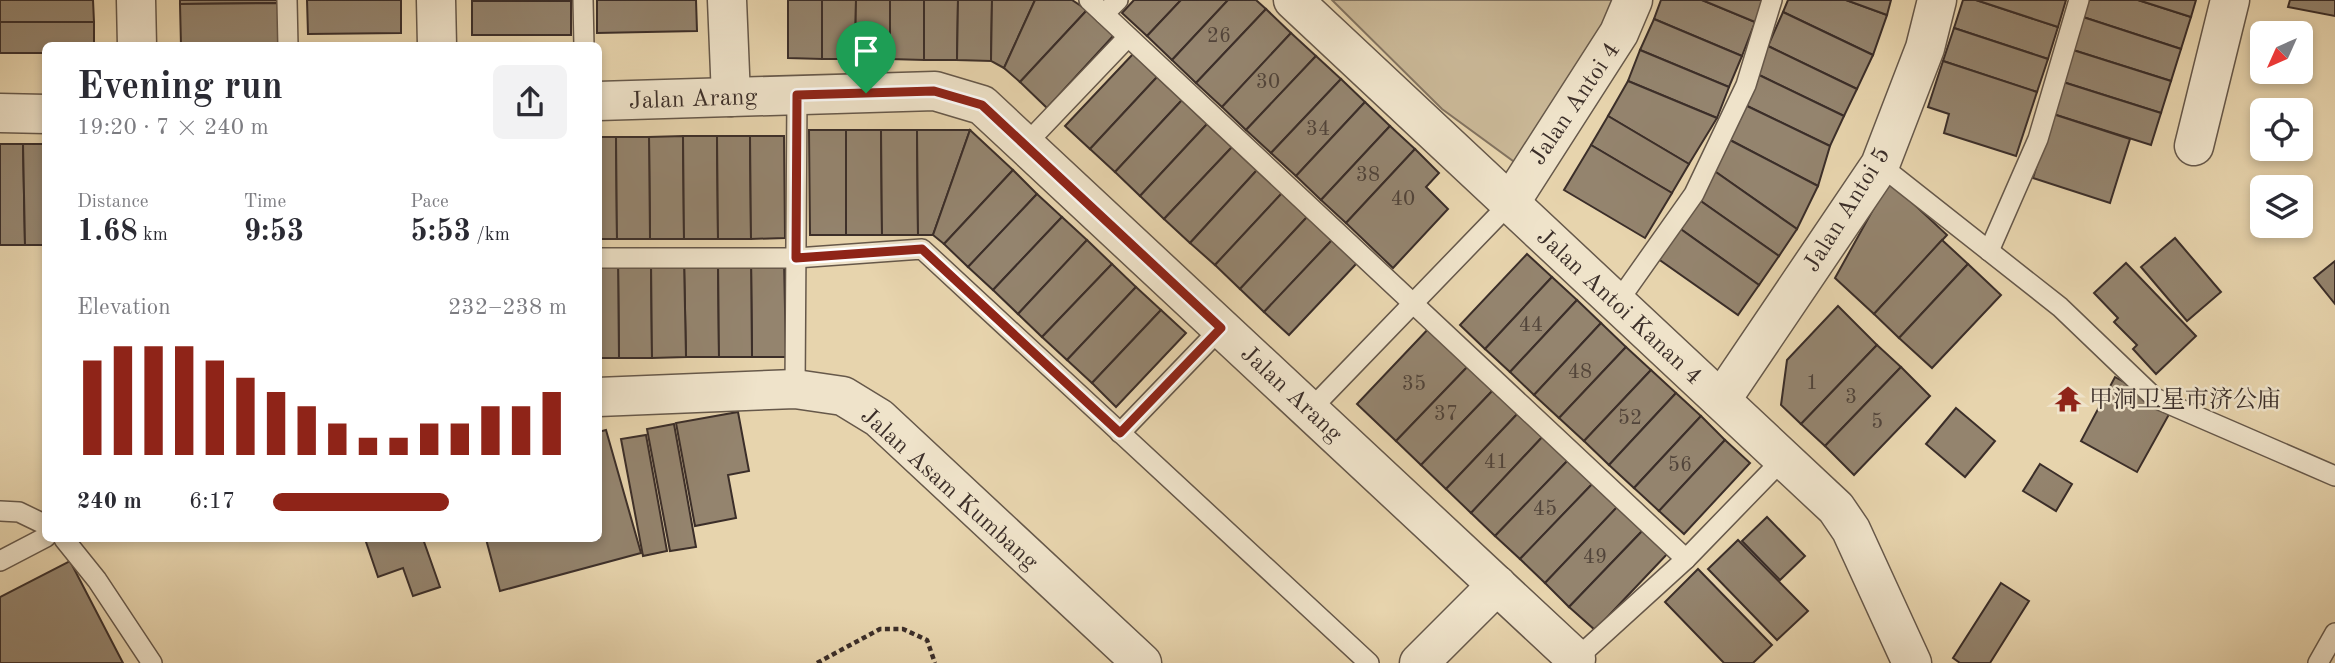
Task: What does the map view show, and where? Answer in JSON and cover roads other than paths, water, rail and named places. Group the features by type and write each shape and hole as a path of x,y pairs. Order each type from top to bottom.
{"street":[{"path":"136,0 137,42"},
{"path":"436,0 437,42"},
{"path":"727,0 731,97"},
{"name":"Jalan Antoi Kanan 4","path":"1293,0 1836,508 1851,530 1908,653"},
{"name":"Jalan Antoi 4","path":"1510,203 1619,33 1633,0"},
{"name":"Jalan Antoi 5","path":"1721,400 1880,165 1925,48 1937,0"},
{"path":"2194,146 2230,0"},
{"name":"Jalan Arang","path":"602,101 934,91 982,105 1576,659"},
{"path":"0,113 42,114"},
{"name":"Jalan Asam Kumbang","path":"602,397 795,389 843,396 879,418 1142,663"},
{"path":"1419,663 1497,585"}],"lane":[{"path":"287,0 288,42"},
{"path":"583,0 584,42"},
{"path":"1089,0 1111,7 1128,37 1686,559"},
{"path":"1617,303 1694,194 1746,85 1772,0"},
{"path":"1989,251 2038,139 2079,0"},
{"path":"1025,145 1128,37"},
{"path":"795,389 797,95"},
{"path":"1880,165 2060,307 2155,398 2335,476"},
{"path":"1310,410 1510,203"},
{"path":"602,258 796,258 922,249 1369,663"},
{"path":"1120,433 1221,328"},
{"path":"1576,659 1686,559 1783,459"},
{"path":"0,511 19,512 42,523"},
{"path":"0,561 42,539"},
{"path":"66,542 97,580 152,663"},
{"path":"2318,663 2335,633"}],"place":[{"name":"甲洞卫星市济公庙","path":"2068,399"}]}
